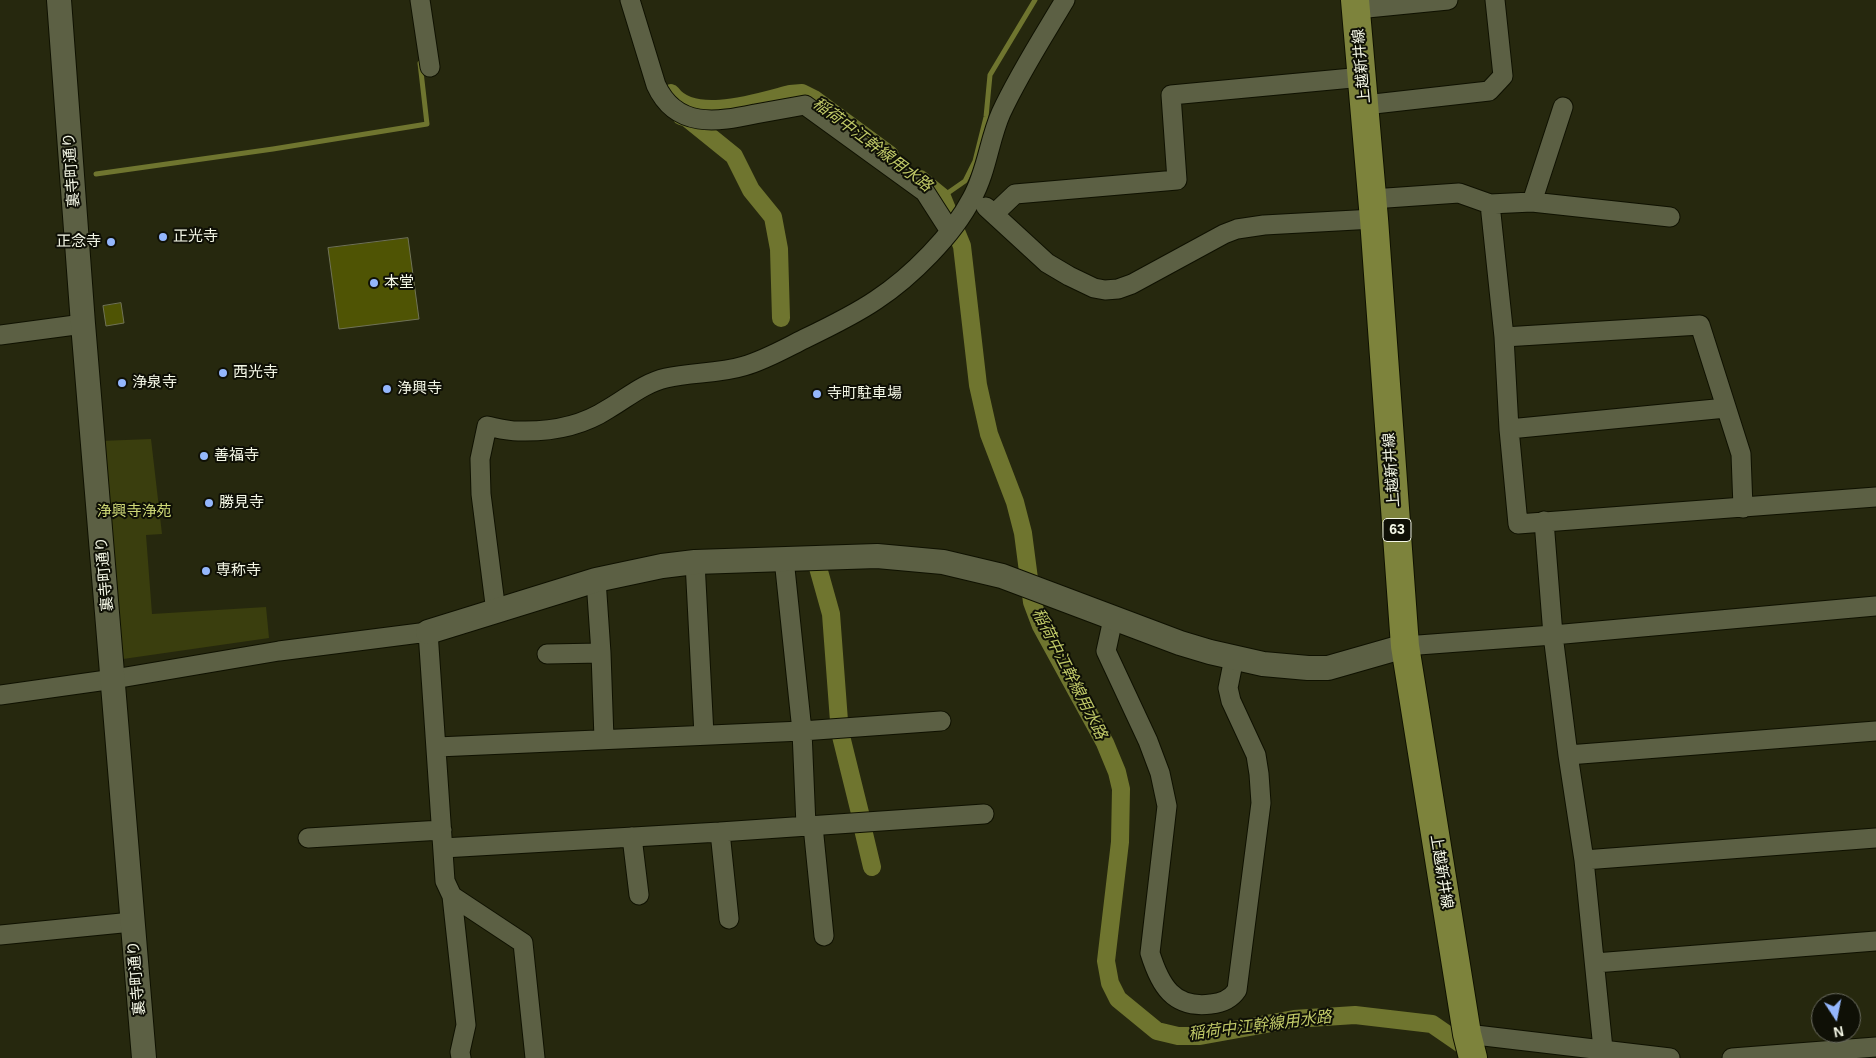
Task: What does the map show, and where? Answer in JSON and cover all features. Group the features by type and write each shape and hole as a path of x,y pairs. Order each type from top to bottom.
{"main road":[{"name":"上越新井線","path":"1356,4 1405,646 1470,1046"}],"street":[{"name":"裏寺町通り","path":"59,0 83,324 144,1058"},
{"path":"420,0 430,67"},
{"path":"630,0 656,85 660,94 679,111 706,121 725,120 805,105 925,192 950,231"},
{"path":"496,612 482,494 480,458 487,426 517,432 564,428 587,420 607,410 644,386 666,378 721,372 762,360 816,334 876,300 898,283 950,231 972,198 985,166 1001,114 1030,58 1065,0"},
{"path":"1356,4 1448,0"},
{"path":"1365,105 1489,91 1503,76 1496,0"},
{"path":"994,214 1015,194 1177,180 1171,95 1363,77"},
{"path":"1532,202 1563,108"},
{"path":"972,198 994,214 1047,263 1094,288 1105,290 1118,289 1132,284 1224,234 1237,229 1373,209 1459,193 1490,204 1532,202 1670,216"},
{"path":"1490,204 1504,337 1509,429 1518,524 1876,497"},
{"path":"0,334 83,324"},
{"path":"1504,337 1700,325 1741,454 1743,508"},
{"path":"1509,429 1726,408"},
{"path":"1544,521 1553,635 1568,756 1584,860 1603,1049"},
{"path":"0,695 114,679 279,651 428,632 596,580 662,566 695,562 877,556 943,562 1002,576 1180,643 1234,658 1277,666 1328,668 1405,646 1553,635 1876,606"},
{"path":"784,560 802,731 809,826 824,936"},
{"path":"695,562 704,735"},
{"path":"596,580 604,739"},
{"path":"1113,618 1106,651 1148,741 1160,774 1167,806 1150,953 1154,968 1172,996 1186,1003 1202,1005 1226,1001 1237,990 1261,803 1260,774 1256,755 1231,701 1228,688 1234,658"},
{"path":"428,632 446,881 452,896 466,1025 460,1052 461,1058"},
{"path":"547,654 601,653"},
{"path":"437,747 802,731 941,721"},
{"path":"1568,756 1876,731"},
{"path":"308,838 632,837 984,814"},
{"path":"720,832 729,919"},
{"path":"632,837 639,895"},
{"path":"1584,860 1876,838"},
{"path":"452,896 523,943 535,1058"},
{"path":"0,935 132,922"},
{"path":"1595,963 1876,941"},
{"path":"1470,1046 1581,1053 1603,1049 1670,1058"},
{"path":"1732,1058 1866,1051"}],"green space":[{"name":"浄興寺浄苑","path":"151,439 162,534 146,535 152,614 266,607 269,638 123,659 100,441"}],"building":[{"name":"本堂","path":"408,238 419,319 339,329 328,248"},
{"path":"121,303 124,323 106,326 103,306"}],"waterway":[{"path":"942,197 965,181 975,161 986,117 990,75 1035,0"},
{"path":"96,174 273,149 427,124 420,63"},
{"name":"稲荷中江幹線用水路","path":"671,93 681,102 695,107 710,109 745,105 802,93 814,99 890,155"},
{"path":"681,116 687,118 734,156 751,190 773,217 779,249 781,318"},
{"name":"稲荷中江幹線用水路","path":"920,179 942,197 962,246 978,385 989,434 1015,502 1023,533 1032,602 1041,626 1105,743 1117,772 1121,789 1120,842 1106,961 1110,983 1118,999 1157,1031 1178,1036 1200,1036 1294,1019 1355,1015 1432,1024 1474,1053"},
{"path":"817,564 831,614 839,721"},
{"path":"840,732 861,817"},
{"path":"862,825 872,867"}],"place":[{"name":"正光寺","path":"163,237"},
{"name":"正念寺","path":"111,242"},
{"name":"本堂","path":"374,283"},
{"name":"西光寺","path":"223,373"},
{"name":"浄泉寺","path":"122,383"},
{"name":"浄興寺","path":"387,389"},
{"name":"寺町駐車場","path":"817,394"},
{"name":"善福寺","path":"204,456"},
{"name":"勝見寺","path":"209,503"},
{"name":"専称寺","path":"206,571"}]}
